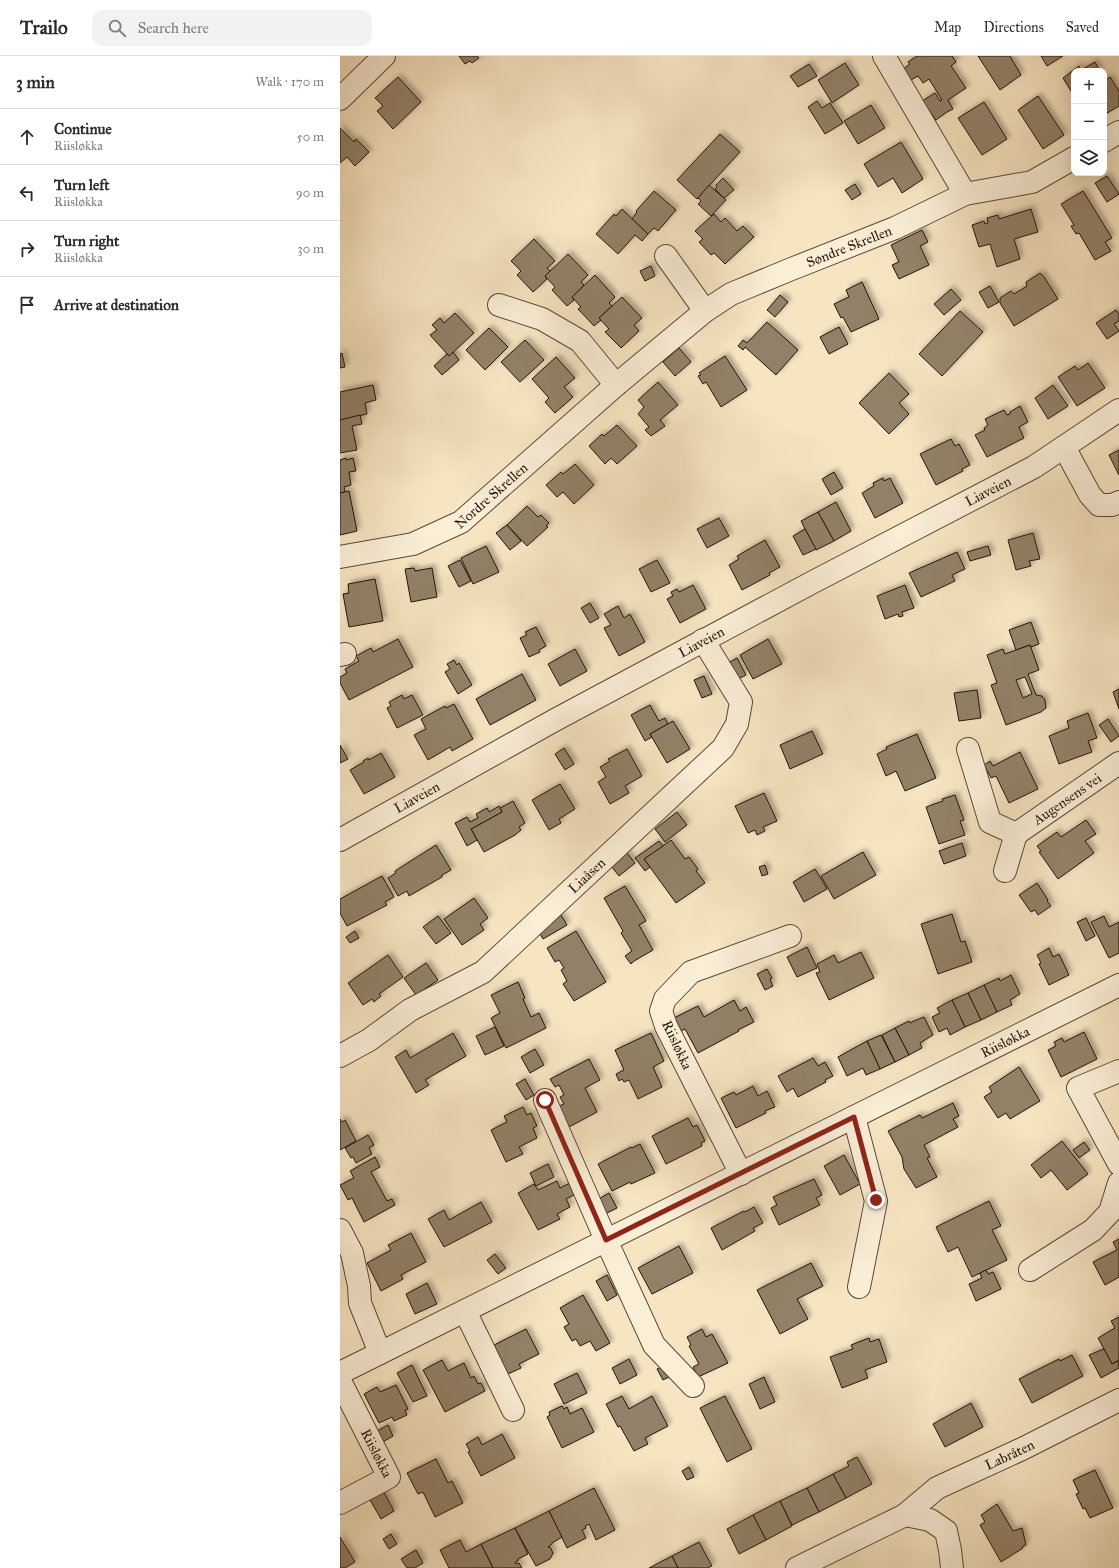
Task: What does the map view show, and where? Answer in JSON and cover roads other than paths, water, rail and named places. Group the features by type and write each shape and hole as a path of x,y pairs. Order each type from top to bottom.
{"street":[{"path":"340,99 384,56"},
{"path":"884,56 965,194"},
{"path":"1106,140 1119,132"},
{"name":"Søndre Skrellen","path":"731,294 895,228 965,194 1032,182 1071,160"},
{"path":"666,256 705,311"},
{"name":"Nordre Skrellen","path":"340,557 414,544 461,522 616,385 705,311 731,294"},
{"path":"498,305 542,318 580,341 616,385"},
{"name":"Liaveien","path":"340,840 555,720 806,585 1034,467 1119,410"},
{"path":"1064,448 1090,495 1099,505 1112,505 1119,502"},
{"name":"Liaåsen","path":"340,1056 369,1040 410,1010 483,972 723,748 737,724 741,702 704,640"},
{"path":"968,749 990,822 1016,834 1004,871"},
{"name":"Augensens vei","path":"1016,834 1119,763"},
{"name":"Riisløkka","path":"741,1174 666,1026 661,1011 665,999 691,972 790,936"},
{"name":"Riisløkka","path":"340,1373 854,1117 1117,990"},
{"path":"1119,1071 1078,1088 1119,1164"},
{"path":"545,1100 654,1345 693,1386"},
{"path":"854,1117 876,1200 859,1287"},
{"path":"1030,1270 1092,1230 1110,1212 1119,1183"},
{"path":"340,1230 352,1253 359,1286 360,1303 380,1353"},
{"path":"465,1311 513,1410"},
{"name":"Riisløkka","path":"340,1381 389,1477 340,1503"},
{"name":"Labråten","path":"797,1568 905,1516 937,1488 1022,1449 1119,1400"},
{"path":"905,1516 930,1520 946,1531 952,1568"}]}
